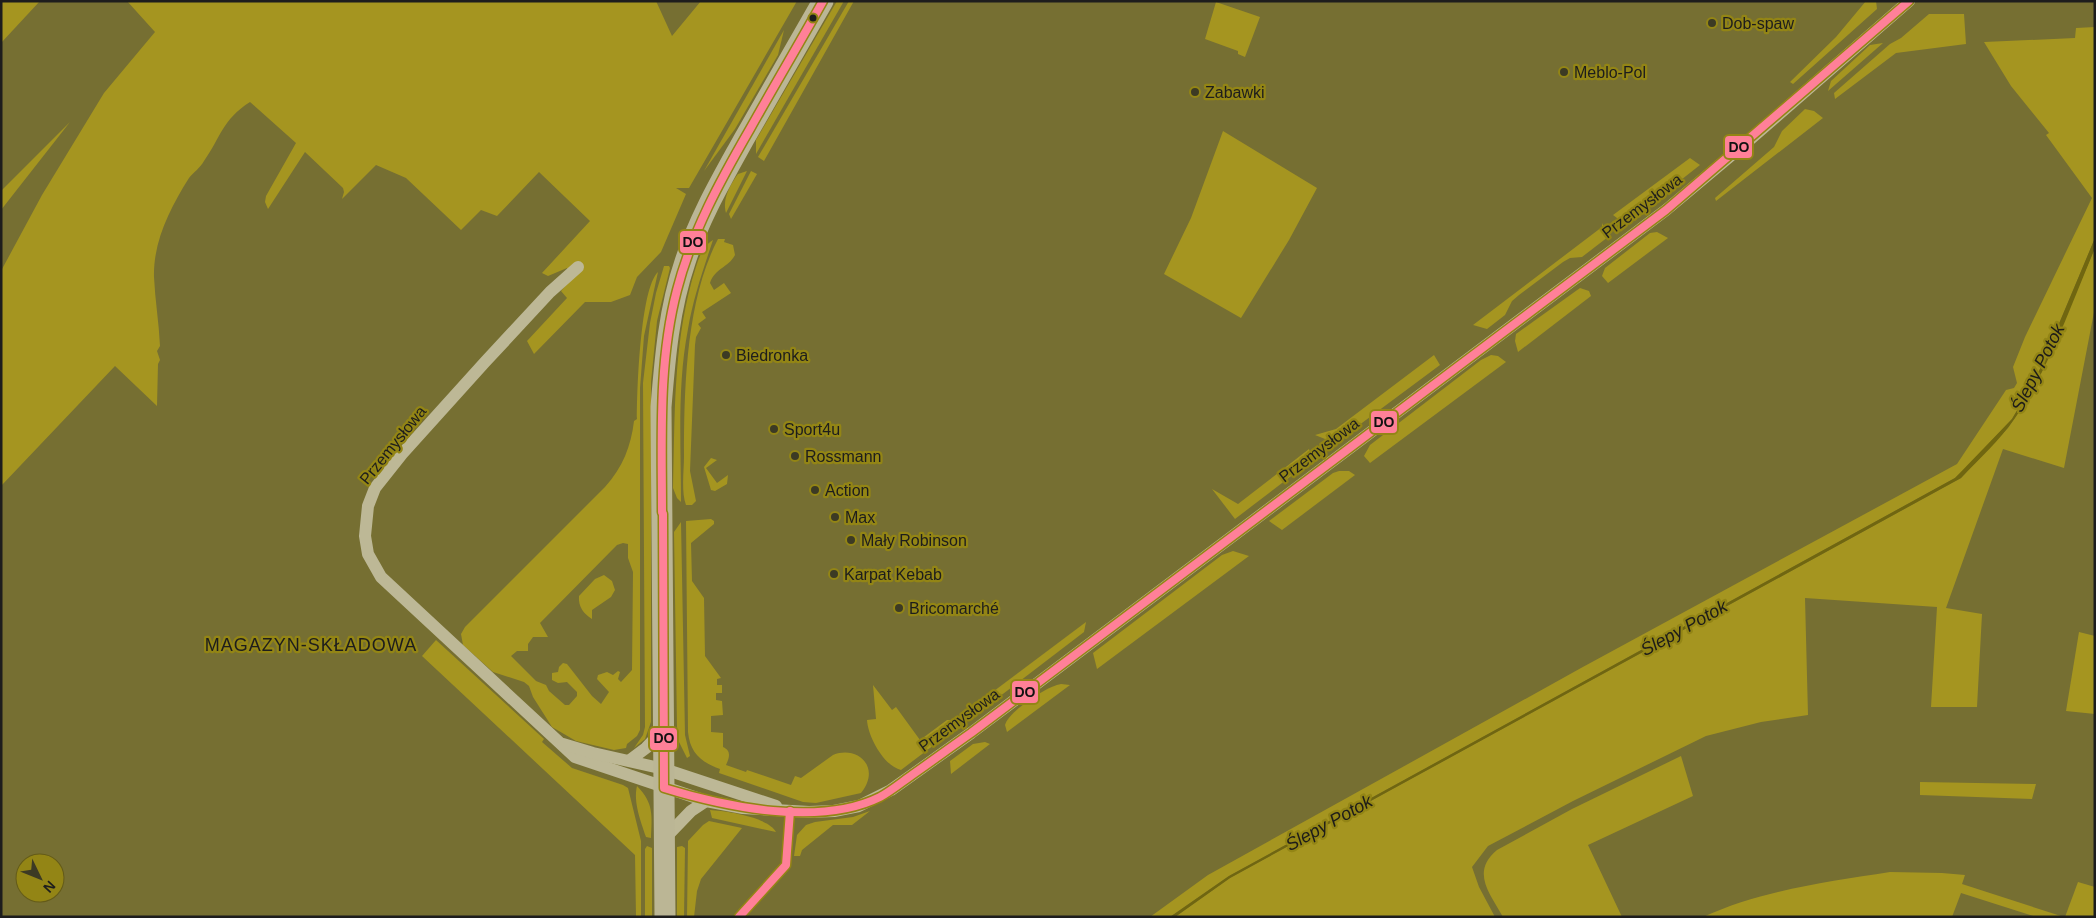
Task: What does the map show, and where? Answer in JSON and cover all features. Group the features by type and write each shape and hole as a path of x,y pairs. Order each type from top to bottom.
{"main road":[{"path":"665,917 666,837 661,407 665,352 684,262 699,223 723,176 823,1"}],"street":[{"name":"Przemysłowa","path":"554,740 593,753 630,760 706,802 743,808 834,811 870,802 891,790 947,750 1666,210 1746,144 1908,1"},
{"name":"Przemysłowa","path":"578,267 550,292 386,474 371,497 365,527 368,554 380,577 448,638 554,740 575,757 588,763 757,799 790,811"},
{"path":"630,760 646,748 664,729"},
{"path":"666,837 691,811 706,802"}],"shaded area":[{"path":"1,1 40,1 1,43"},
{"path":"127,1 656,1 672,36 701,1 797,1 689,188 676,188 686,194 661,252 637,277 630,295 611,302 585,302 534,354 527,341 567,298 561,291 567,284 567,268 548,276 542,273 590,221 539,172 497,216 481,210 461,230 406,178 376,165 342,199 343,188 305,152 268,209 265,202 266,196 296,143 250,102 233,115 210,152 189,178 169,213 156,251 154,277 160,346 157,351 160,360 158,364 157,406 115,366 1,486 1,271 42,195 104,93 155,32"},
{"path":"837,1 844,1 756,154 756,140"},
{"path":"849,1 854,1 764,161 758,157"},
{"path":"1866,1 1876,1 1877,9 1793,84 1790,82 1836,37"},
{"path":"1216,2 1260,17 1245,57 1238,54 1238,51 1205,39"},
{"path":"1929,14 1964,14 1966,44 1896,53 1835,99 1834,93 1890,44 1901,38"},
{"path":"2095,27 2095,238 2040,369 2028,392 2012,419 1963,471 1955,478 1229,876 1170,917 1150,917 1208,875 1581,668 1957,464 2006,390 2014,388 2017,383 2013,367 2025,337 2092,198 2046,135 2049,133 2011,86 1984,42 2075,38 2076,28"},
{"path":"784,30 778,55 735,129 704,171"},
{"path":"1883,43 1828,91 1831,81 1870,45"},
{"path":"1805,109 1814,111 1823,118 1716,201 1715,198 1774,147 1782,131"},
{"path":"70,122 1,210 1,191"},
{"path":"1223,131 1317,188 1289,240 1241,318 1164,274 1191,218"},
{"path":"1690,158 1700,165 1625,224 1613,215"},
{"path":"747,171 726,213 725,203 730,187 738,174"},
{"path":"751,171 757,174 731,219 729,214"},
{"path":"1602,223 1608,237 1582,257 1570,258 1563,262 1519,295 1512,301 1505,315 1487,329 1473,325 1602,227"},
{"path":"1657,232 1668,238 1608,283 1602,276 1605,268 1650,233"},
{"path":"718,239 725,239 724,242 733,245 735,255 729,263 715,274 710,283 714,290 724,283 731,293 702,312 706,318 698,324 701,328 696,337 695,345 690,471 696,501 692,505 686,505 683,481 686,374 689,345 699,289 707,263"},
{"path":"713,240 693,307 682,372 680,416 681,502 673,488 676,384 681,332 697,263 705,248"},
{"path":"2095,248 2095,307 2064,468 2003,449 1946,608 1982,614 1977,707 1931,707 1937,607 1805,598 1808,715 1761,722 1706,736 1573,801 1488,846 1472,867 1479,887 1495,917 1175,917 1230,878 1961,478 2008,428 2031,394"},
{"path":"664,266 669,266 670,268 657,321 651,382 651,722 645,739 634,748 643,735 645,727 643,383 650,323"},
{"path":"658,272 644,336 640,388 640,730 637,736 627,744 626,748 614,750 576,741 552,727 533,697 529,686 524,682 493,672 463,645 461,634 465,627 605,487 617,472 631,439 634,421 637,419 643,319 652,282","holes":["628,544 628,558 633,572 632,670 621,682 618,679 620,672 618,671 613,675 607,672 598,675 597,679 609,692 601,704 592,696 567,664 563,663 559,667 558,672 552,673 552,680 558,683 567,682 577,692 577,696 569,705 565,705 549,691 546,685 536,681 511,656 517,651 528,651 528,644 533,637 548,637 540,623 617,545"]},
{"path":"1580,288 1589,291 1591,296 1518,352 1515,341 1516,334"},
{"path":"1434,355 1440,365 1335,443 1315,435 1336,429"},
{"path":"1491,355 1498,356 1506,362 1370,463 1364,456 1370,445 1481,360"},
{"path":"1309,449 1312,460 1235,519 1212,489 1238,504"},
{"path":"711,458 717,460 706,468 717,483 728,475 727,484 715,491 711,490 704,467"},
{"path":"1349,471 1355,475 1282,530 1269,521 1333,473"},
{"path":"711,519 714,521 714,524 691,543 692,581 704,598 705,656 721,678 717,679 717,685 722,685 722,693 716,693 716,700 722,701 723,715 711,716 711,732 723,733 723,747 728,751 729,755 726,765 791,785 795,776 801,778 833,755 850,753 864,760 868,767 867,783 861,793 816,803 803,802 719,773 720,769 702,760 691,746 688,732 686,521"},
{"path":"681,522 685,735 690,756 687,758 678,740 677,727 674,532"},
{"path":"1233,551 1249,556 1097,669 1093,653 1222,555"},
{"path":"604,575 612,581 615,590 611,597 592,610 592,619 582,610 579,604 579,596 595,579"},
{"path":"1086,622 1084,632 974,716 966,712"},
{"path":"2079,632 2095,636 2095,714 2066,711"},
{"path":"436,640 544,739 542,742 572,768 628,788 641,841 641,917 636,917 635,855 422,656"},
{"path":"1061,684 1070,685 1007,732 1005,725 1013,713 1047,689"},
{"path":"873,685 892,710 896,707 920,740 947,720 951,720 955,729 901,770 895,767 878,750 868,727 867,720 876,719"},
{"path":"985,742 990,744 951,774 950,761 973,744"},
{"path":"1681,756 1693,796 1588,845 1622,917 1503,917 1488,891 1484,874 1489,858 1497,850 1572,809"},
{"path":"1920,782 2036,784 2032,799 1920,795"},
{"path":"637,786 643,792 651,810 651,838 646,837 640,818 636,799"},
{"path":"710,810 736,813 765,822 776,832 712,818"},
{"path":"870,811 852,825 833,825 802,850 800,856 794,856 797,835 806,825 853,817"},
{"path":"709,821 742,828 701,879 697,891 694,917 687,917 688,841"},
{"path":"647,846 652,848 652,917 645,917 645,849"},
{"path":"682,846 685,848 684,917 677,917 677,847"},
{"path":"1890,872 1965,875 1962,884 2064,917 2036,917 1961,893 1952,917 1703,917 1748,900 1795,888"},
{"path":"2078,882 2095,887 2095,917 2065,917"}],"water":[{"name":"Ślepy Potok","path":"2095,238 2095,248 2068,313 2049,357 2028,398 2003,434 1961,478 1230,878 1175,917 1170,917 1229,876 1955,478 2012,419 2028,392 2040,369"}],"transit line":[{"name":"DO","path":"662,512 662,401 664,373 671,317 683,269 708,207 739,148 823,1"},
{"name":"DO","path":"663,514 664,788 715,802 773,811 830,811 856,806 880,797 971,733 1666,210 1909,1"},
{"name":"DO","path":"739,917 786,865 790,811"}],"place":[{"name":"Dob-spaw","path":"1712,23"},
{"name":"Meblo-Pol","path":"1564,72"},
{"name":"Zabawki","path":"1195,92"},
{"name":"Biedronka","path":"726,355"},
{"name":"Sport4u","path":"774,429"},
{"name":"Rossmann","path":"795,456"},
{"name":"Action","path":"815,490"},
{"name":"Max","path":"835,517"},
{"name":"Mały Robinson","path":"851,540"},
{"name":"Karpat Kebab","path":"834,574"},
{"name":"Bricomarché","path":"899,608"}],"district":[{"name":"MAGAZYN-SKŁADOWA","path":"311,645"}]}
